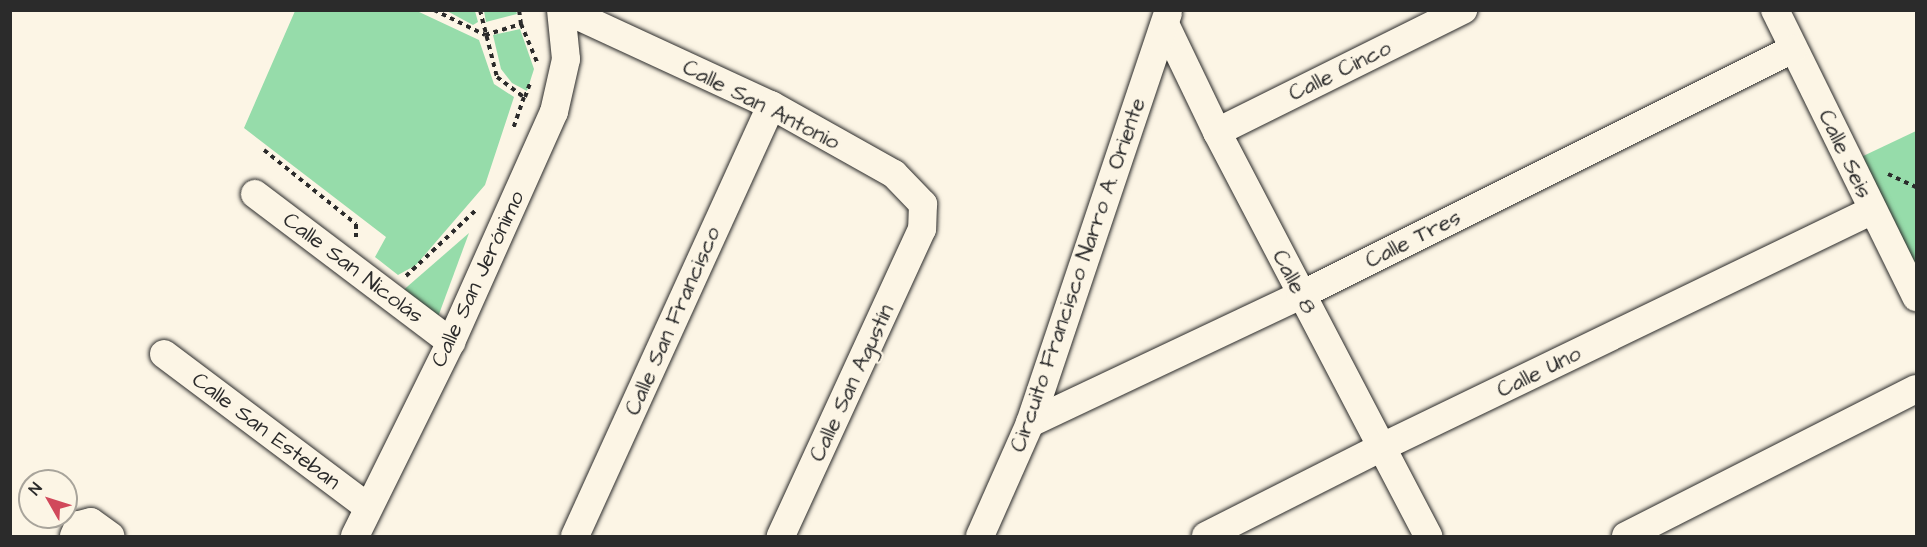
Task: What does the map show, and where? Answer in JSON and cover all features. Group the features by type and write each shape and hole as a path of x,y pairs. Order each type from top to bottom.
{"street":[{"name":"Calle San Antonio","path":"563,10 771,105 894,174 912,189 923,204 922,229"},
{"name":"Calle San Jerónimo","path":"355,537 451,342 554,112 566,59 563,10"},
{"name":"Calle Cinco","path":"1216,132 1463,10"},
{"name":"Calle Seis","path":"1775,10 1917,297"},
{"name":"Calle 8","path":"1167,17 1216,132 1428,537"},
{"name":"Circuito Francisco Narro A. Oriente","path":"980,537 1030,423 1167,17"},
{"name":"Calle Tres","path":"1030,423 1301,295 1793,48"},
{"name":"Calle San Francisco","path":"575,537 771,105"},
{"name":"Calle San Nicolás","path":"255,194 451,342"},
{"name":"Calle Uno","path":"1206,537 1382,447 1873,210"},
{"name":"Calle San Agustín","path":"781,537 922,229"},
{"name":"Calle San Esteban","path":"164,354 368,507"},
{"path":"1626,537 1917,389"},
{"path":"74,537 85,522 91,522 110,537"}],"path":[{"path":"434,10 485,35 521,24"},
{"path":"480,10 497,77 524,97"},
{"path":"519,10 521,24 538,64"},
{"path":"510,138 533,75"},
{"path":"264,150 356,224 355,243"},
{"path":"397,285 480,204"}],"green space":[{"path":"295,11 417,11 479,40 494,84 514,97 485,185 416,265 398,275 375,257 386,237 244,128"},
{"path":"447,11 475,11 478,22 473,25"},
{"path":"484,11 516,11 517,14 486,22"},
{"path":"520,29 534,69 527,91 512,83 501,69 493,35"},
{"path":"1916,131 1916,268 1859,158"},
{"path":"469,233 435,325 400,293"}]}
